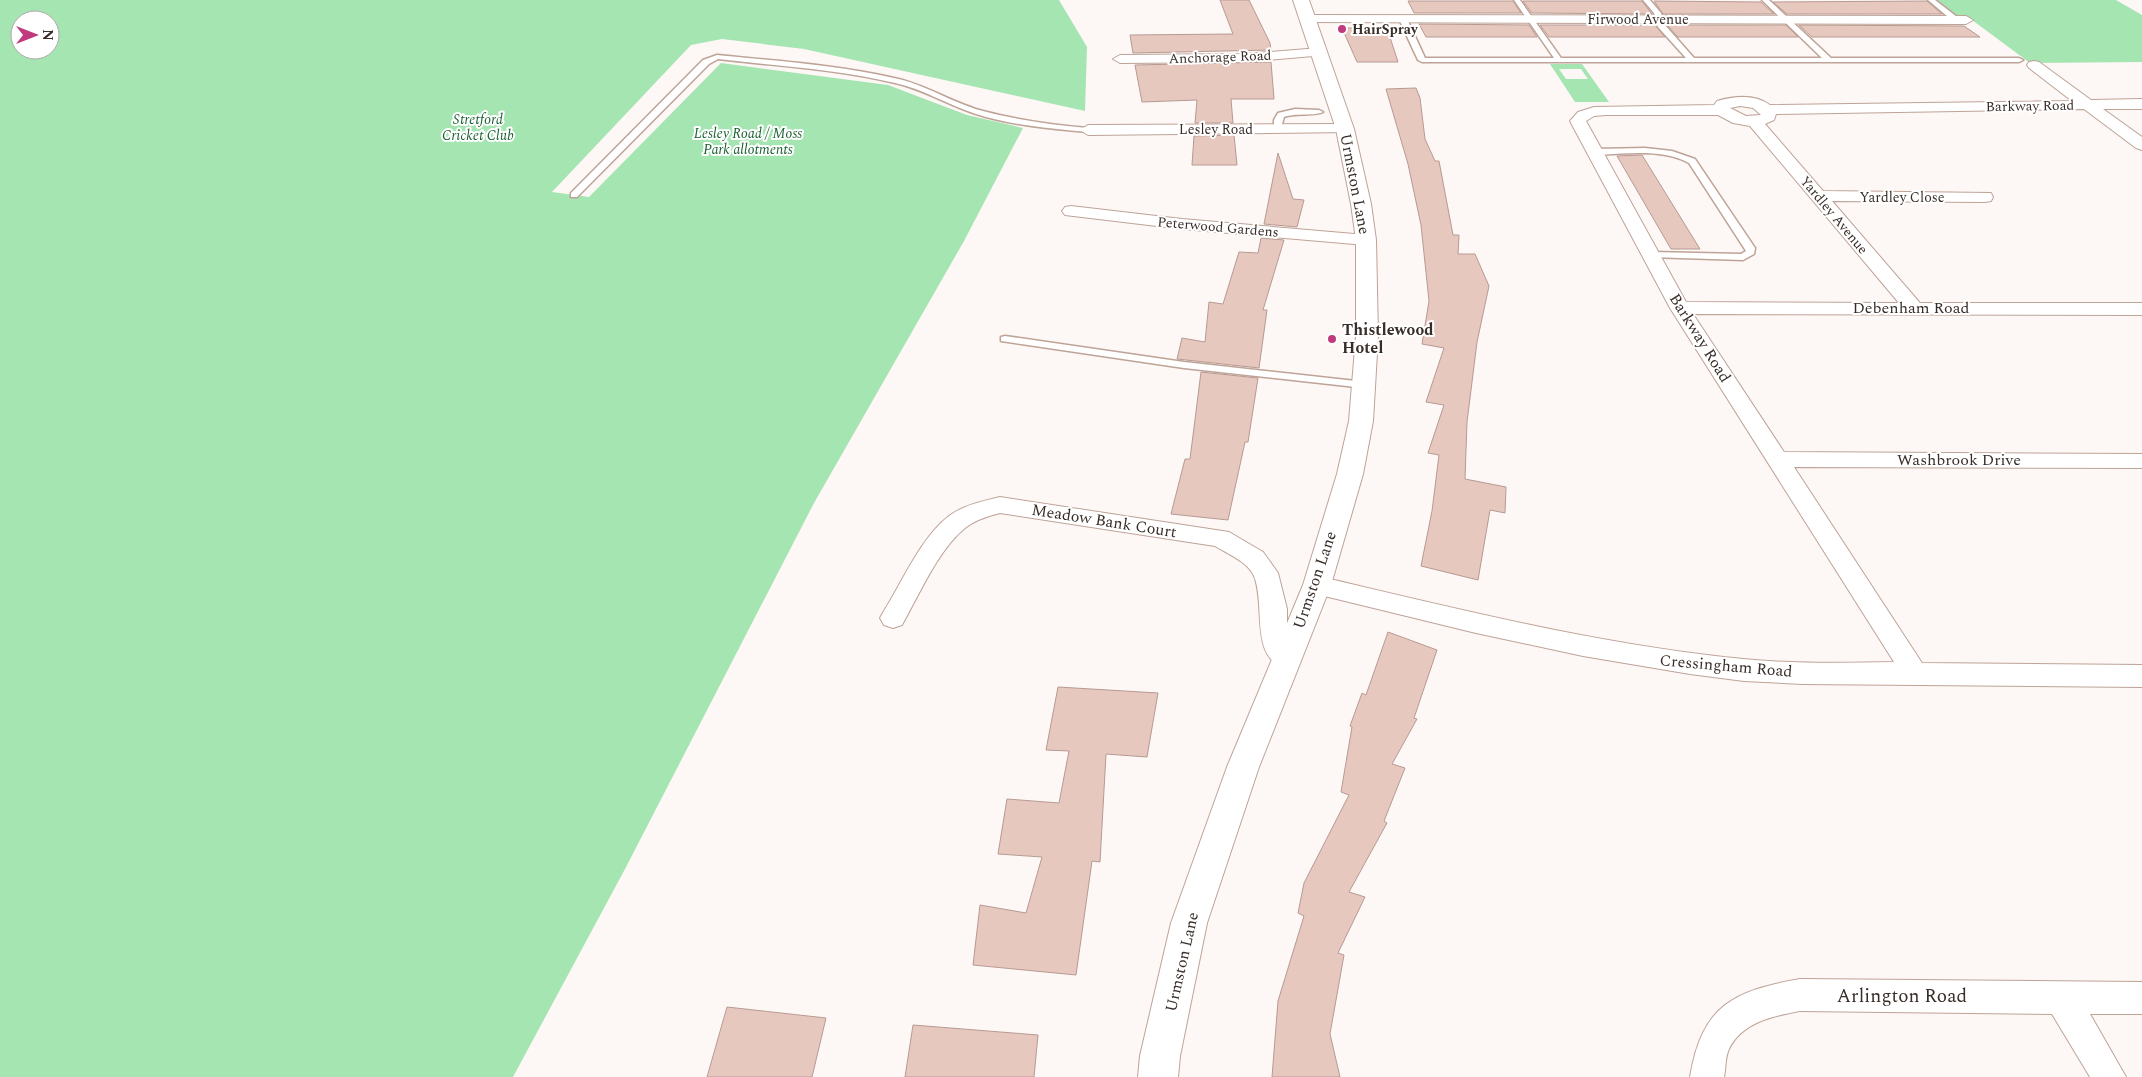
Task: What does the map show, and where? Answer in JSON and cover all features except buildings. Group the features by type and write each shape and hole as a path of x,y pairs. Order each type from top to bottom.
{"main road":[{"name":"Urmston Lane","path":"1158,1077 1160,1056 1189,923 1243,768 1286,659 1318,585 1350,474 1361,421 1365,386 1367,336 1366,240 1356,177 1345,129 1301,0"}],"street":[{"name":"Firwood Avenue","path":"1309,19 1660,18 1962,20"},
{"name":"Anchorage Road","path":"1120,59 1245,58 1323,61"},
{"path":"2034,65 2142,145"},
{"name":"Barkway Road","path":"1915,673 1680,308 1578,121 1582,115 1589,112 1606,110 1722,110 1722,104 1732,101 1756,104 1761,116 2142,104"},
{"name":"Yardley Avenue","path":"1761,116 1818,196 1914,308"},
{"name":"Lesley Road","path":"1088,130 1345,129"},
{"name":"Yardley Close","path":"1818,196 1985,198"},
{"name":"Peterwood Gardens","path":"1071,212 1366,240"},
{"name":"Debenham Road","path":"1680,308 2142,309"},
{"name":"Washbrook Drive","path":"1776,459 2142,461"},
{"name":"Meadow Bank Court","path":"893,618 949,530 956,523 976,511 1000,505 1221,538 1254,558 1266,573 1274,609 1274,638 1280,654 1286,659"},
{"name":"Cressingham Road","path":"1318,585 1520,634 1632,656 1746,670 2142,676"},
{"name":"Arlington Road","path":"1707,1077 1715,1040 1736,1015 1762,1002 1800,996 2142,998"},
{"path":"2061,998 2109,1077"}],"lane":[{"path":"1516,0 1559,60"},
{"path":"1646,0 1660,18 1661,24 1692,60"},
{"path":"1765,0 1829,60"},
{"path":"1931,0 1962,20"},
{"path":"1403,19 1422,60 2019,60"},
{"path":"574,195 706,62 717,57 819,68 894,80 916,86 949,102 981,113 1044,126 1088,130"},
{"path":"1277,129 1278,120 1281,115 1295,111 1319,112"},
{"path":"1595,152 1663,153 1686,157 1692,161 1751,252 1743,257 1652,255"},
{"path":"1004,338 1220,370 1365,386"}],"green space":[{"path":"0,0 1059,0 1087,47 1085,111 804,49 722,39 691,45 552,192 589,197 721,63 888,85 967,115 1023,128 964,241 814,503 625,869 513,1077 0,1077"},
{"path":"1934,0 2116,0 2142,15 2142,62 2030,63 1968,17 1956,16"},
{"path":"1550,64 1582,64 1609,102 1575,102","holes":["1559,69 1581,69 1588,79 1566,79"]}],"place":[{"name":"HairSpray","path":"1342,29"},
{"name":"Thistlewood Hotel","path":"1332,339"}],"park label":[{"name":"Stretford Cricket Club","path":"478,128"},
{"name":"Lesley Road / Moss Park allotments","path":"748,142"}]}
